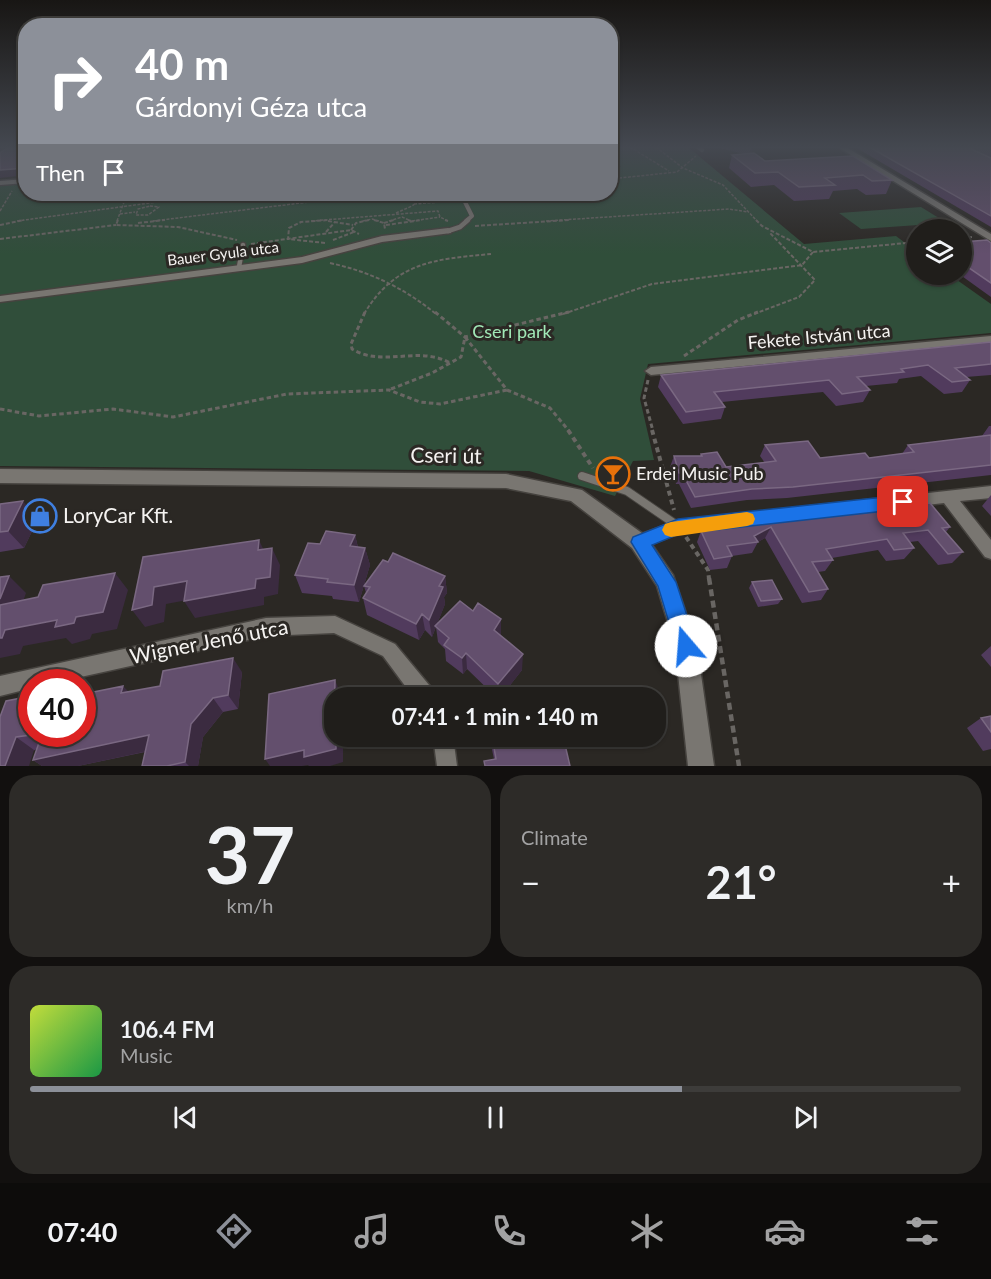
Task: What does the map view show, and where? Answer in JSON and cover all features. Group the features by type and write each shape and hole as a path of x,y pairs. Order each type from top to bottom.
{"street":[{"path":"900,183 989,236"},
{"name":"Bauer Gyula utca","path":"0,299 302,260 382,239 448,231"},
{"name":"Fekete István utca","path":"651,371 991,339"},
{"name":"Cseri út","path":"0,476 506,481 576,495 639,542 666,582 686,646 700,766"},
{"path":"639,542 678,527 991,492"},
{"path":"948,497 991,552"},
{"name":"Wigner Jenő utca","path":"0,686 266,627 335,624 389,650 418,687"},
{"path":"444,747 447,766"}],"lane":[{"path":"448,231 460,227 472,216 472,211 466,201"},
{"path":"239,267 243,245"},
{"path":"582,476 627,491 678,527"}],"path":[{"path":"666,369 738,320 799,297 815,280 723,185 718,183"},
{"path":"0,212 18,187"},
{"path":"116,225 124,201"},
{"path":"0,225 41,216 157,201"},
{"path":"0,239 317,201"},
{"path":"392,215 419,201"},
{"path":"120,214 135,212 143,207 159,208 148,215 138,216 135,212"},
{"path":"323,220 353,225 366,220 385,224 440,218 460,227 729,208 748,212"},
{"path":"288,239 289,228 293,224 438,211 440,218"},
{"path":"382,231 385,224 402,217 413,221"},
{"path":"324,233 335,222"},
{"path":"133,223 229,236 243,245 324,233 352,231 364,235"},
{"path":"352,231 353,225"},
{"path":"762,226 794,245 813,252 906,243"},
{"path":"326,243 352,231"},
{"path":"288,239 339,243"},
{"path":"465,337 567,313 652,284 802,265 813,252"},
{"path":"450,363 433,354 370,357 362,356 352,349 360,325 386,281 405,268 428,261 491,254"},
{"path":"329,263 353,268 408,291 465,337 507,390 550,408 568,429 602,483"},
{"path":"0,409 39,416 113,410 173,417 287,394 389,390 461,357 465,337"},
{"path":"651,371 644,398 678,527 708,570 739,766"},
{"path":"389,390 420,402 440,404 507,390"}],"green space":[{"name":"Cseri park","path":"618,183 731,183 804,244 896,236 906,244 906,285 964,285 991,304 991,333 648,364 640,399 654,460 633,461 615,496 529,471 0,466 0,185 18,184 18,201 618,201"},
{"path":"921,207 940,219 906,219 906,226 861,229 839,213"}],"building":[{"path":"793,183 832,183 835,185 799,187"},
{"path":"932,183 991,183 991,216"},
{"path":"987,240 991,243 991,283 972,270 972,241"},
{"path":"991,342 991,364 955,368 970,380 952,382 928,365 901,369 904,372 857,377 870,390 842,394 829,380 714,392 725,407 686,412 661,375"},
{"path":"991,435 991,465 793,487 752,489 695,497 682,473 679,473 674,456 702,456 701,454 717,452 726,467 776,461 765,445 808,441 820,458 865,453 869,458 914,452 908,445"},
{"path":"23,501 8,531 0,532 0,504"},
{"path":"930,503 950,527 942,528 963,552 948,554 928,530 903,533 914,548 894,550 887,539 826,549 833,560 812,562 828,589 809,592 771,527 754,536 758,542 727,546 732,556 714,559 701,531 744,525 743,523 818,518"},
{"path":"326,531 355,535 350,546 365,548 354,585 295,575 308,543 320,544"},
{"path":"259,540 258,550 272,548 270,577 256,579 255,588 184,601 187,581 154,587 152,605 132,610 143,557"},
{"path":"393,553 445,576 439,586 443,587 429,620 422,614 416,624 363,598 370,587 364,586 383,560 388,562"},
{"path":"115,573 103,612 76,617 74,623 55,627 57,620 5,630 0,638 0,605 38,597 43,585"},
{"path":"9,576 0,599 0,577"},
{"path":"772,580 782,599 761,601 752,582"},
{"path":"460,601 473,611 478,603 501,619 494,630 523,654 498,684 466,653 462,658 444,645 449,638 435,626"},
{"path":"233,658 228,695 213,698 191,724 185,762 167,766 142,766 149,735 96,746 96,692 123,686 121,693 160,686 163,671"},
{"path":"335,680 335,687 324,687 324,747 336,747 336,749 304,757 304,750 265,759 269,694"},
{"path":"18,699 18,737 5,766 0,766 0,717 6,701"},
{"path":"991,716 991,732 981,718"},
{"path":"38,747 93,747 33,760"},
{"path":"494,747 566,747 570,766 485,766 484,761 496,759"}],"slow traffic":[{"path":"671,530 678,527 747,519"}],"place":[{"name":"Erdei Music Pub","path":"613,474"},
{"name":"LoryCar Kft.","path":"40,516"}],"route":[{"path":"686,646 666,582 639,542 678,527 903,502"}]}
